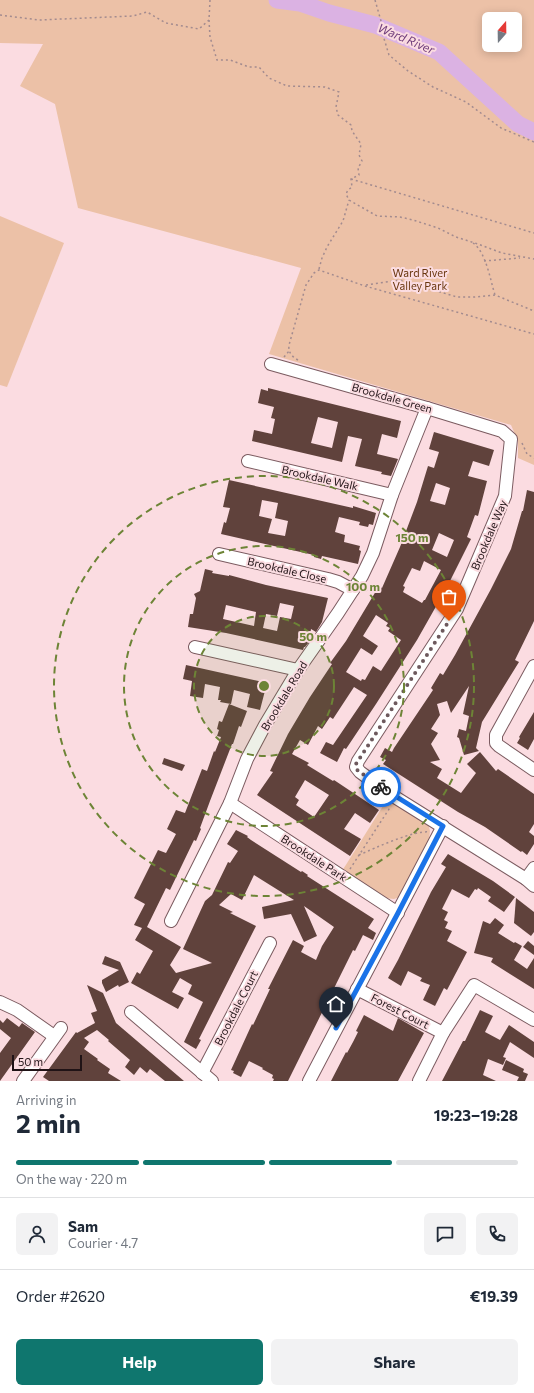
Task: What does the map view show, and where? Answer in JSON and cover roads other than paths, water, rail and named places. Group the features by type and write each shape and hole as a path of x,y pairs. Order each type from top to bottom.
{"street":[{"name":"Brookdale Green","path":"271,364 502,431 511,439"},
{"name":"Brookdale Road","path":"171,921 230,803 247,759 265,725 298,670 362,576 373,553 392,495 427,408"},
{"name":"Brookdale Way","path":"442,829 390,794 360,772 356,767 358,761 457,609 505,496 511,439"},
{"name":"Brookdale Walk","path":"248,461 392,495"},
{"name":"Brookdale Close","path":"219,554 328,579 338,582 353,590"},
{"path":"195,647 298,670"},
{"path":"534,666 495,739 499,746 534,770"},
{"name":"Brookdale Park","path":"230,803 398,913"},
{"path":"309,1081 442,829 530,883 534,868"},
{"name":"Brookdale Court","path":"207,1077 270,943"},
{"name":"Forest Court","path":"419,1081 443,1032 474,985 534,1020"},
{"name":"Forest Court","path":"357,989 443,1032"},
{"path":"0,1002 57,1032 23,1081"},
{"path":"131,1012 207,1077"}],"waterway":[{"name":"Ward River","path":"277,0 300,3 329,13 375,25 439,52 518,124 534,132"}],"park label":[{"name":"Ward River Valley Park","path":"420,279"}]}
